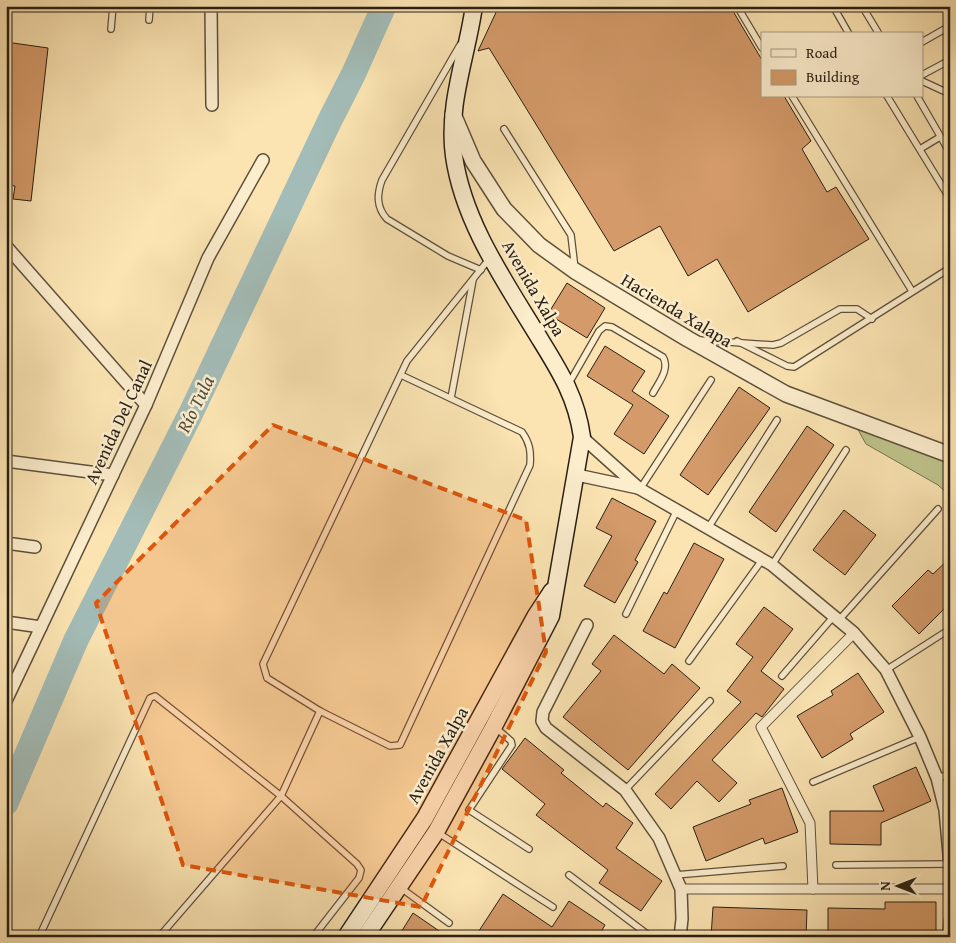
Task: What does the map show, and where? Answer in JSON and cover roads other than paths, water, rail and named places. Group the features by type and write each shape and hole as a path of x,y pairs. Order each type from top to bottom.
{"main road":[{"name":"Avenida Xalpa","path":"366,937 421,824 488,722 551,616 582,438 577,410 568,385 491,256 459,182 454,155 453,112 474,6"},
{"name":"Avenida Xalpa","path":"346,937 436,832 488,722"},
{"path":"421,824 436,832"}],"street":[{"path":"211,6 212,105"},
{"name":"Hacienda Xalapa","path":"453,112 473,161 504,209 539,246 575,271 688,339 786,394 950,455"},
{"name":"Avenida Del Canal","path":"6,701 146,405 208,258 263,160"},
{"path":"6,246 146,405"},
{"path":"582,438 640,489 767,562 854,633 886,670 920,737 937,778 947,809 950,865"},
{"path":"6,460 113,475"},
{"path":"577,475 640,489"},
{"path":"6,543 35,547"},
{"path":"6,622 41,627"},
{"path":"587,625 543,712 542,721 546,728 625,790 659,838 681,889 682,919 680,937"},
{"path":"813,889 810,823 761,727 854,633"},
{"path":"681,889 950,889"},
{"path":"949,937 950,921"}],"lane":[{"path":"112,29 113,6"},
{"path":"149,20 150,6"},
{"path":"737,6 761,46"},
{"path":"832,6 849,32"},
{"path":"862,6 878,32"},
{"path":"924,41 950,26"},
{"path":"467,34 378,190 380,211 387,219 448,256 481,270"},
{"path":"924,74 950,60"},
{"path":"924,82 950,94"},
{"path":"793,98 912,291"},
{"path":"889,98 950,199"},
{"path":"918,98 950,152"},
{"path":"504,129 571,235 575,271"},
{"path":"920,149 940,137"},
{"path":"401,375 522,432 528,440 531,452 527,478 400,745 390,746 320,711 267,678 263,664 401,375 414,351 491,256"},
{"path":"738,341 787,366 794,367 950,268"},
{"path":"451,398 473,279"},
{"path":"688,339 738,341 773,345 781,343 840,309 857,309 872,319"},
{"path":"568,385 599,331 605,326 612,327 663,357 666,362 665,370 653,393"},
{"path":"640,489 711,380"},
{"path":"708,528 777,420"},
{"path":"689,660 767,562 846,450"},
{"path":"782,676 938,509"},
{"path":"626,614 677,510"},
{"path":"886,670 950,629"},
{"path":"40,937 150,698 155,696 160,698 281,796 357,864 361,870 359,878 313,937"},
{"path":"625,790 710,701"},
{"path":"159,937 281,796 320,711"},
{"path":"488,722 511,741 512,745 469,810 529,849"},
{"path":"813,782 920,737"},
{"path":"937,778 950,774"},
{"path":"436,832 553,907"},
{"path":"836,865 950,865"},
{"path":"675,874 783,866"},
{"path":"569,874 651,937"},
{"path":"393,883 450,924"}],"waterway":[{"name":"Río Tula","path":"6,803 76,640 190,415 353,75 384,6"}]}
